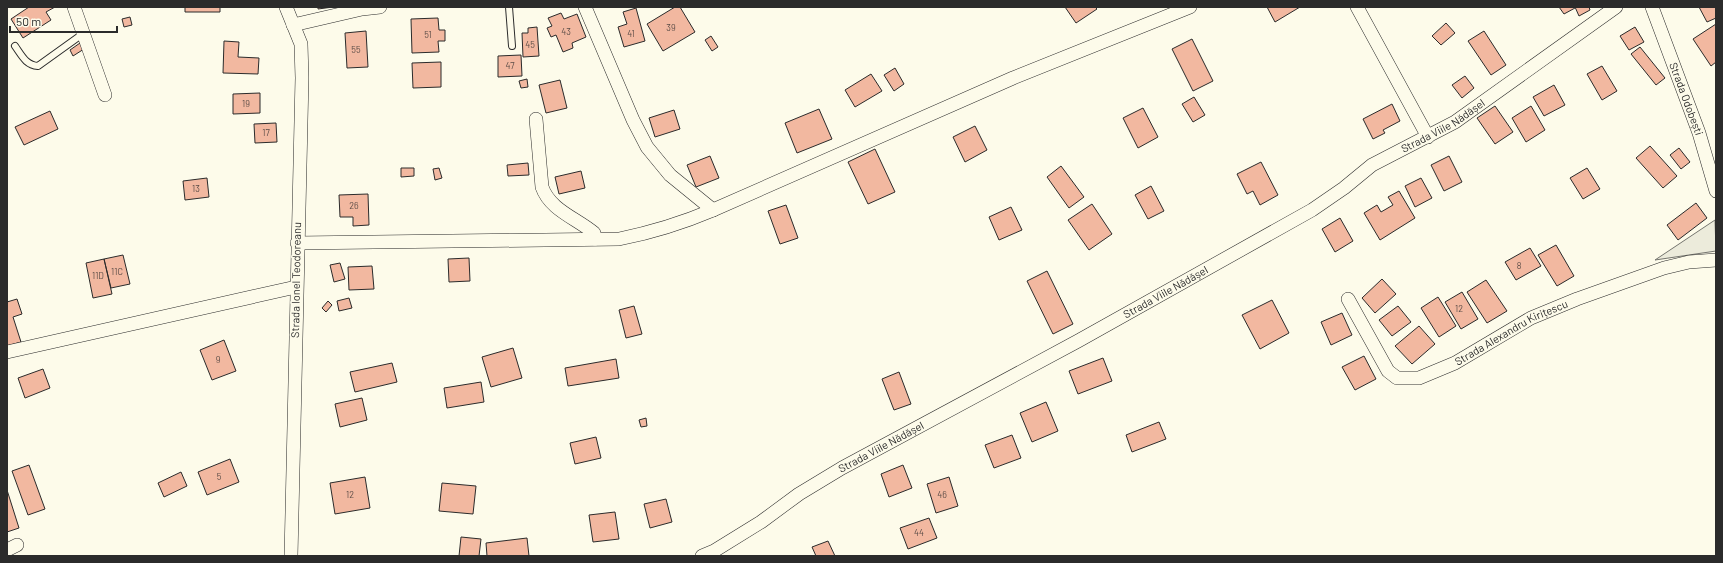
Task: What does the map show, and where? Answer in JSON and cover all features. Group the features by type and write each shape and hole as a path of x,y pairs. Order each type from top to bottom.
{"street":[{"path":"74,7 105,95"},
{"name":"Strada Ionel Teodoreanu","path":"286,7 301,44 302,78 290,556"},
{"path":"293,25 362,9 380,7"},
{"path":"586,7 633,120 647,147 670,175 713,210"},
{"path":"297,244 619,239 673,227 1013,78 1190,7"},
{"path":"1356,7 1428,137"},
{"name":"Strada Viile Nădășel","path":"702,556 714,551 760,522 799,494 842,468 975,398 1312,210 1344,188 1372,165 1455,122 1616,7"},
{"name":"Strada Odobești","path":"1652,7 1700,133 1716,191"},
{"path":"536,119 542,187 545,196 564,213 594,232 595,239"},
{"name":"Strada Alexandru Kirițescu","path":"1348,299 1388,371 1397,378 1419,378 1455,363 1531,318 1577,299 1664,268 1689,262 1716,260"},
{"path":"7,352 296,287"}],"lane":[{"path":"509,7 512,46"},
{"path":"15,46 27,62 38,66 84,33"}],"shaded area":[{"path":"1715,220 1716,251 1655,260"}],"building":[{"path":"29,7 55,7 46,12 51,20 23,38 11,19"},
{"path":"185,7 220,7 220,12 185,12"},
{"path":"318,7 333,7 318,9"},
{"path":"675,7 680,7 695,32 663,51 647,24"},
{"path":"1065,7 1095,7 1097,9 1076,23"},
{"path":"1267,7 1300,7 1275,22"},
{"path":"1559,7 1574,7 1575,8 1564,14"},
{"path":"1575,7 1589,7 1590,10 1579,16"},
{"path":"1699,7 1716,7 1716,18 1707,22"},
{"path":"636,8 645,41 624,47 618,27 627,24 623,12"},
{"path":"561,13 564,19 577,14 586,37 572,43 573,48 563,52 556,35 551,37 547,28 552,26 548,18"},
{"path":"130,17 132,25 124,27 122,19"},
{"path":"438,18 439,30 445,30 445,41 438,41 439,52 412,53 411,19"},
{"path":"1446,23 1455,33 1441,45 1432,36"},
{"path":"1716,24 1716,62 1711,66 1693,39"},
{"path":"537,27 539,56 523,57 522,33 528,33 528,28"},
{"path":"1635,27 1644,42 1629,50 1620,36"},
{"path":"366,31 368,67 347,68 345,33"},
{"path":"1484,31 1506,65 1491,75 1468,41"},
{"path":"711,36 718,47 712,51 705,40"},
{"path":"1192,39 1213,81 1193,91 1172,49"},
{"path":"224,41 239,42 238,57 259,58 258,74 223,73"},
{"path":"80,43 84,49 73,56 70,50"},
{"path":"1640,47 1665,78 1656,85 1631,54"},
{"path":"521,55 522,76 498,77 498,56"},
{"path":"441,62 441,87 413,88 412,63"},
{"path":"1602,66 1617,91 1602,100 1587,74"},
{"path":"895,68 904,84 894,91 884,75"},
{"path":"871,74 882,91 855,107 845,90"},
{"path":"1465,76 1474,88 1462,98 1452,85"},
{"path":"527,79 528,87 521,88 519,81"},
{"path":"560,80 567,108 546,113 539,85"},
{"path":"1554,85 1565,105 1544,116 1533,97"},
{"path":"260,93 260,113 233,114 233,94"},
{"path":"1194,97 1205,115 1193,122 1182,104"},
{"path":"1392,104 1400,121 1383,130 1385,133 1373,139 1363,119"},
{"path":"1495,106 1513,132 1495,144 1477,118"},
{"path":"1531,106 1545,130 1526,142 1512,118"},
{"path":"1143,108 1158,137 1138,148 1123,118"},
{"path":"819,109 832,139 797,153 785,123"},
{"path":"674,110 680,129 655,137 649,118"},
{"path":"50,111 58,129 24,145 15,127"},
{"path":"276,123 277,142 255,143 254,124"},
{"path":"975,126 987,150 965,162 953,137"},
{"path":"1650,146 1677,176 1663,188 1636,158"},
{"path":"1679,148 1690,162 1681,169 1670,155"},
{"path":"875,149 895,192 868,204 848,162"},
{"path":"710,156 719,178 696,187 687,165"},
{"path":"1449,156 1462,182 1444,191 1431,165"},
{"path":"1261,162 1278,195 1260,205 1253,191 1247,194 1237,174"},
{"path":"528,163 529,175 508,176 507,165"},
{"path":"1061,166 1084,197 1069,208 1047,177"},
{"path":"401,168 414,168 414,176 401,177"},
{"path":"439,168 442,178 435,180 433,169"},
{"path":"1587,168 1600,189 1583,199 1570,178"},
{"path":"581,171 585,188 559,194 555,177"},
{"path":"207,178 209,197 185,200 183,181"},
{"path":"1421,178 1432,198 1415,207 1405,186"},
{"path":"1151,186 1164,211 1148,219 1135,195"},
{"path":"1399,191 1415,218 1380,240 1364,213 1377,205 1381,212 1393,205 1388,197"},
{"path":"368,194 369,225 353,226 353,217 340,217 339,195"},
{"path":"1696,203 1707,218 1678,240 1667,225"},
{"path":"1092,204 1112,234 1089,250 1068,220"},
{"path":"786,205 798,238 780,244 768,211"},
{"path":"1011,207 1022,230 999,240 989,217"},
{"path":"1340,218 1353,241 1335,252 1322,229"},
{"path":"1556,245 1574,276 1557,286 1538,255"},
{"path":"1530,248 1541,266 1516,280 1505,262"},
{"path":"123,255 130,284 111,288 104,259"},
{"path":"469,258 470,281 449,282 448,259"},
{"path":"104,259 112,294 93,298 86,263"},
{"path":"340,263 345,279 334,282 330,265"},
{"path":"372,266 374,289 349,290 348,267"},
{"path":"1047,271 1073,324 1053,334 1027,281"},
{"path":"1382,279 1396,294 1375,313 1362,298"},
{"path":"1486,280 1507,311 1487,323 1467,292"},
{"path":"1462,292 1478,319 1461,329 1445,302"},
{"path":"1438,297 1456,326 1439,337 1421,308"},
{"path":"349,298 352,308 339,311 337,301"},
{"path":"17,299 22,314 13,317 21,342 7,346 7,302"},
{"path":"1272,300 1289,333 1260,349 1242,315"},
{"path":"328,301 332,305 326,312 322,308"},
{"path":"634,306 642,334 626,338 619,310"},
{"path":"1398,306 1411,322 1392,336 1379,320"},
{"path":"1342,313 1352,335 1331,345 1321,322"},
{"path":"1419,326 1435,344 1412,364 1395,346"},
{"path":"224,340 236,371 212,380 200,350"},
{"path":"513,348 522,378 491,387 482,357"},
{"path":"1364,356 1376,379 1355,390 1342,367"},
{"path":"1103,358 1112,381 1078,394 1069,371"},
{"path":"616,359 619,378 568,386 565,368"},
{"path":"392,363 397,382 355,392 350,372"},
{"path":"43,369 50,388 25,398 18,378"},
{"path":"899,372 911,404 894,410 882,379"},
{"path":"481,382 484,402 447,408 444,388"},
{"path":"362,398 367,420 340,427 335,404"},
{"path":"1046,402 1058,431 1032,442 1020,413"},
{"path":"646,418 647,426 641,427 639,420"},
{"path":"1159,422 1166,439 1132,452 1126,435"},
{"path":"1012,435 1021,458 994,468 985,445"},
{"path":"596,437 601,458 575,464 570,443"},
{"path":"230,459 239,482 207,495 198,472"},
{"path":"29,465 45,509 28,515 12,471"},
{"path":"903,465 912,488 889,497 881,474"},
{"path":"181,472 187,486 164,497 158,483"},
{"path":"365,477 370,508 335,514 330,483"},
{"path":"949,477 958,506 936,513 927,484"},
{"path":"442,483 476,486 473,514 439,511"},
{"path":"7,490 19,528 7,532"},
{"path":"666,499 672,522 650,528 644,504"},
{"path":"615,512 619,539 593,542 589,515"},
{"path":"929,518 937,538 908,549 900,528"},
{"path":"461,537 481,539 479,556 459,556"},
{"path":"527,538 529,556 487,556 486,543"},
{"path":"828,541 835,556 816,556 812,547"}]}
